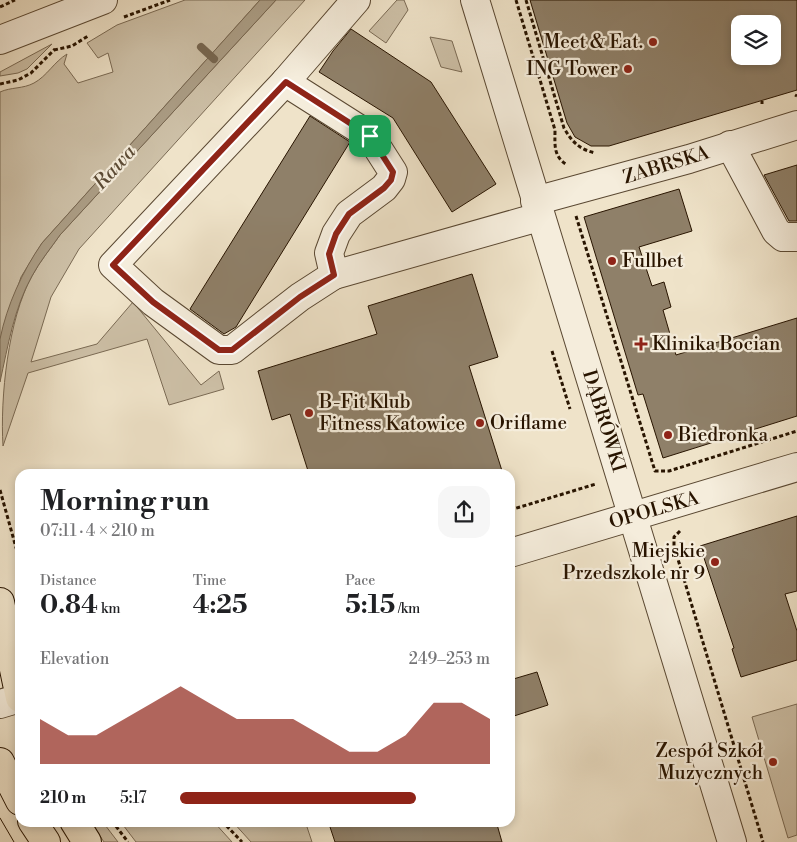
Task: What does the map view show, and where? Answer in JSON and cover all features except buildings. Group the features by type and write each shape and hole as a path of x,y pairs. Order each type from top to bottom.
{"main road":[{"path":"0,602 13,634 15,652"},
{"path":"0,762 15,791"},
{"path":"36,827 46,842"},
{"path":"78,827 87,842"}],"street":[{"path":"0,40 103,0"},
{"path":"334,275 329,254 336,234 349,214 384,188 391,180 393,172 370,136 286,82 356,0"},
{"name":"DĄBRÓWKI","path":"475,0 537,209 634,517 732,842"},
{"name":"ZABRSKA","path":"286,82 113,265 153,302 219,350 232,350 300,297 334,275 537,209 585,189 797,125"},
{"path":"730,145 776,231 783,237 791,239 797,237"},
{"name":"OPOLSKA","path":"515,553 797,467"},
{"path":"0,704 15,700"}],"path":[{"path":"0,7 15,0"},
{"path":"516,0 555,130 555,152 560,160 572,166"},
{"path":"526,0 564,128 571,141 584,150 595,153 590,157"},
{"path":"0,84 18,80 31,73 54,50"},
{"path":"578,211 576,220 655,471 669,470 797,431"},
{"path":"515,508 596,484"},
{"path":"0,490 15,543"},
{"path":"687,528 676,534 673,541 763,842"},
{"path":"117,827 128,842"},
{"path":"228,827 242,842"}],"shaded area":[{"path":"185,0 260,0 42,243 21,277 0,340 0,92 34,83 67,54 64,64 78,83 113,72 108,53 98,58 87,43 117,25"},
{"path":"276,0 305,0 79,249 51,297 31,362 97,344 133,302 201,385 219,371 224,389 169,405 147,339 28,373 3,446 3,405 11,336 24,294 35,270 60,235"},
{"path":"397,0 404,0 408,10 386,43 369,31"},
{"path":"430,37 452,41 462,72 441,67"},
{"path":"52,44 27,69 18,73 0,76 0,72"},
{"path":"797,704 797,835 788,838 752,717"},
{"path":"94,827 107,827 118,842 104,842"},
{"path":"125,827 218,827 232,842 136,842"},
{"path":"237,827 307,827 312,842 251,842"}],"water":[{"name":"Rawa","path":"260,0 276,0 60,235 42,260 32,276 21,301 12,328 0,382 0,339 7,314 22,277 42,243"}],"waterway":[{"path":"201,47 214,59"}],"tram line":[{"path":"0,818 14,842"}],"place":[{"name":"Meet & Eat.","path":"653,42"},
{"name":"ING Tower","path":"628,69"},
{"name":"Fullbet","path":"612,261"},
{"name":"Klinika Bocian","path":"641,344"},
{"name":"B-Fit Klub Fitness Katowice","path":"309,413"},
{"name":"Oriflame","path":"480,423"},
{"name":"Biedronka","path":"668,435"},
{"name":"Miejskie Przedszkole nr 9","path":"715,562"},
{"name":"Zespół Szkół Muzycznych","path":"773,762"}],"route":[{"path":"286,82 370,136 390,165 393,172 391,180 384,188 349,214 336,234 329,254 334,275 300,297 232,350 219,350 153,302 113,265 286,82"}]}
